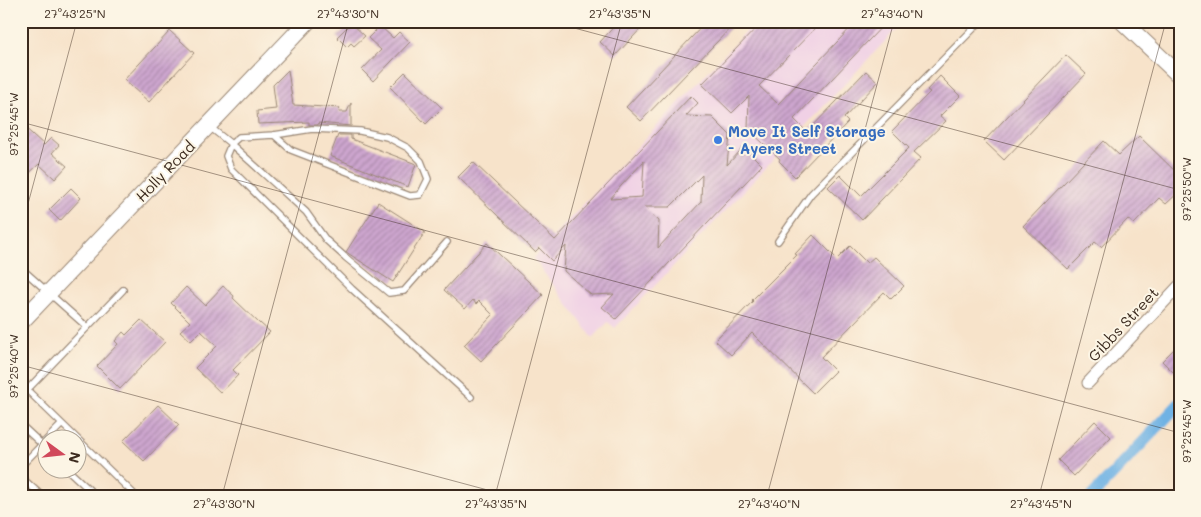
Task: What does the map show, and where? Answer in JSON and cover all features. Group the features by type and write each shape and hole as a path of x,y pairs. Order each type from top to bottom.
{"main road":[{"name":"Holly Road","path":"21,322 308,21"},
{"path":"1122,21 1180,76"}],"street":[{"name":"Gibbs Street","path":"1088,383 1180,285"}],"lane":[{"path":"778,242 811,194 981,21"},
{"path":"208,126 231,144 306,212 326,240 345,258 389,293 404,291 447,242"},
{"path":"274,135 291,150 410,196 420,195 428,179 421,161 408,148 387,137 360,131 312,129 274,135 239,137 231,144 226,156 231,169 352,289 471,397"},
{"path":"21,268 87,327"},
{"path":"27,390 123,290"},
{"path":"21,384 136,496"},
{"path":"56,430 62,424"},
{"path":"21,425 38,440"},
{"path":"21,466 38,448"},
{"path":"21,477 42,496"},
{"path":"79,480 96,496"}],"shaded area":[{"name":"Move It Self Storage - Ayers Street","path":"756,21 904,21 615,328 608,322 593,338 533,258"}],"building":[{"path":"619,21 648,21 615,56 600,42"},
{"path":"707,21 737,21 641,121 626,107"},
{"path":"763,21 822,21 759,86 778,104 857,21 887,21 794,119 807,132 866,71 878,82 844,118 848,122 795,177 779,161 780,159 748,129 749,96 732,113 702,84"},
{"path":"351,23 365,36 354,46 351,43 347,47 337,37"},
{"path":"380,26 393,38 399,32 410,42 373,81 362,70 381,50 368,38"},
{"path":"170,31 194,53 149,102 124,80"},
{"path":"1066,55 1086,74 1004,160 984,141"},
{"path":"288,70 293,105 340,108 339,112 347,112 351,103 351,126 318,123 318,125 309,125 309,122 258,124 257,111 276,109 273,85"},
{"path":"405,72 442,108 426,124 390,87"},
{"path":"940,76 960,96 940,116 946,121 914,152 921,158 862,220 828,187 840,175 861,196 909,148 892,131 930,92 927,90"},
{"path":"691,96 698,103 686,116 712,117 730,135 727,165 744,147 762,165 616,319 602,307 614,294 591,295 564,271 566,246 552,261 539,248 535,252 458,177 473,162 555,240","holes":["644,161 642,197 610,199 621,186","702,175 701,202 658,248 659,221 644,207 670,207"]},
{"path":"21,124 44,145 51,138 59,145 52,153 67,166 55,179 39,164 21,181"},
{"path":"338,135 351,135 351,139 416,164 408,187 330,156"},
{"path":"1139,136 1180,176 1180,191 1166,204 1159,198 1134,224 1128,219 1101,247 1095,242 1068,269 1023,226 1104,141 1119,155"},
{"path":"71,188 81,198 60,221 49,210"},
{"path":"378,202 425,232 393,282 346,252"},
{"path":"813,235 837,259 850,246 867,263 874,257 904,286 891,299 884,292 821,357 835,371 813,393 752,333 731,355 715,340 797,255 795,254"},
{"path":"487,243 543,295 481,361 464,345 493,315 479,301 476,304 473,300 465,309 444,290"},
{"path":"223,286 234,296 233,298 270,332 233,370 238,375 221,393 195,368 217,346 201,331 191,341 180,331 190,322 171,303 186,287 205,305"},
{"path":"141,320 165,342 120,389 97,366 118,344 115,341 123,332 126,335"},
{"path":"1180,343 1180,365 1173,372 1162,361"},
{"path":"158,405 179,425 144,461 123,441"},
{"path":"1095,421 1111,437 1074,476 1058,460"}],"waterway":[{"path":"1092,496 1180,403"}],"place":[{"name":"Move It Self Storage - Ayers Street","path":"718,140"}]}
